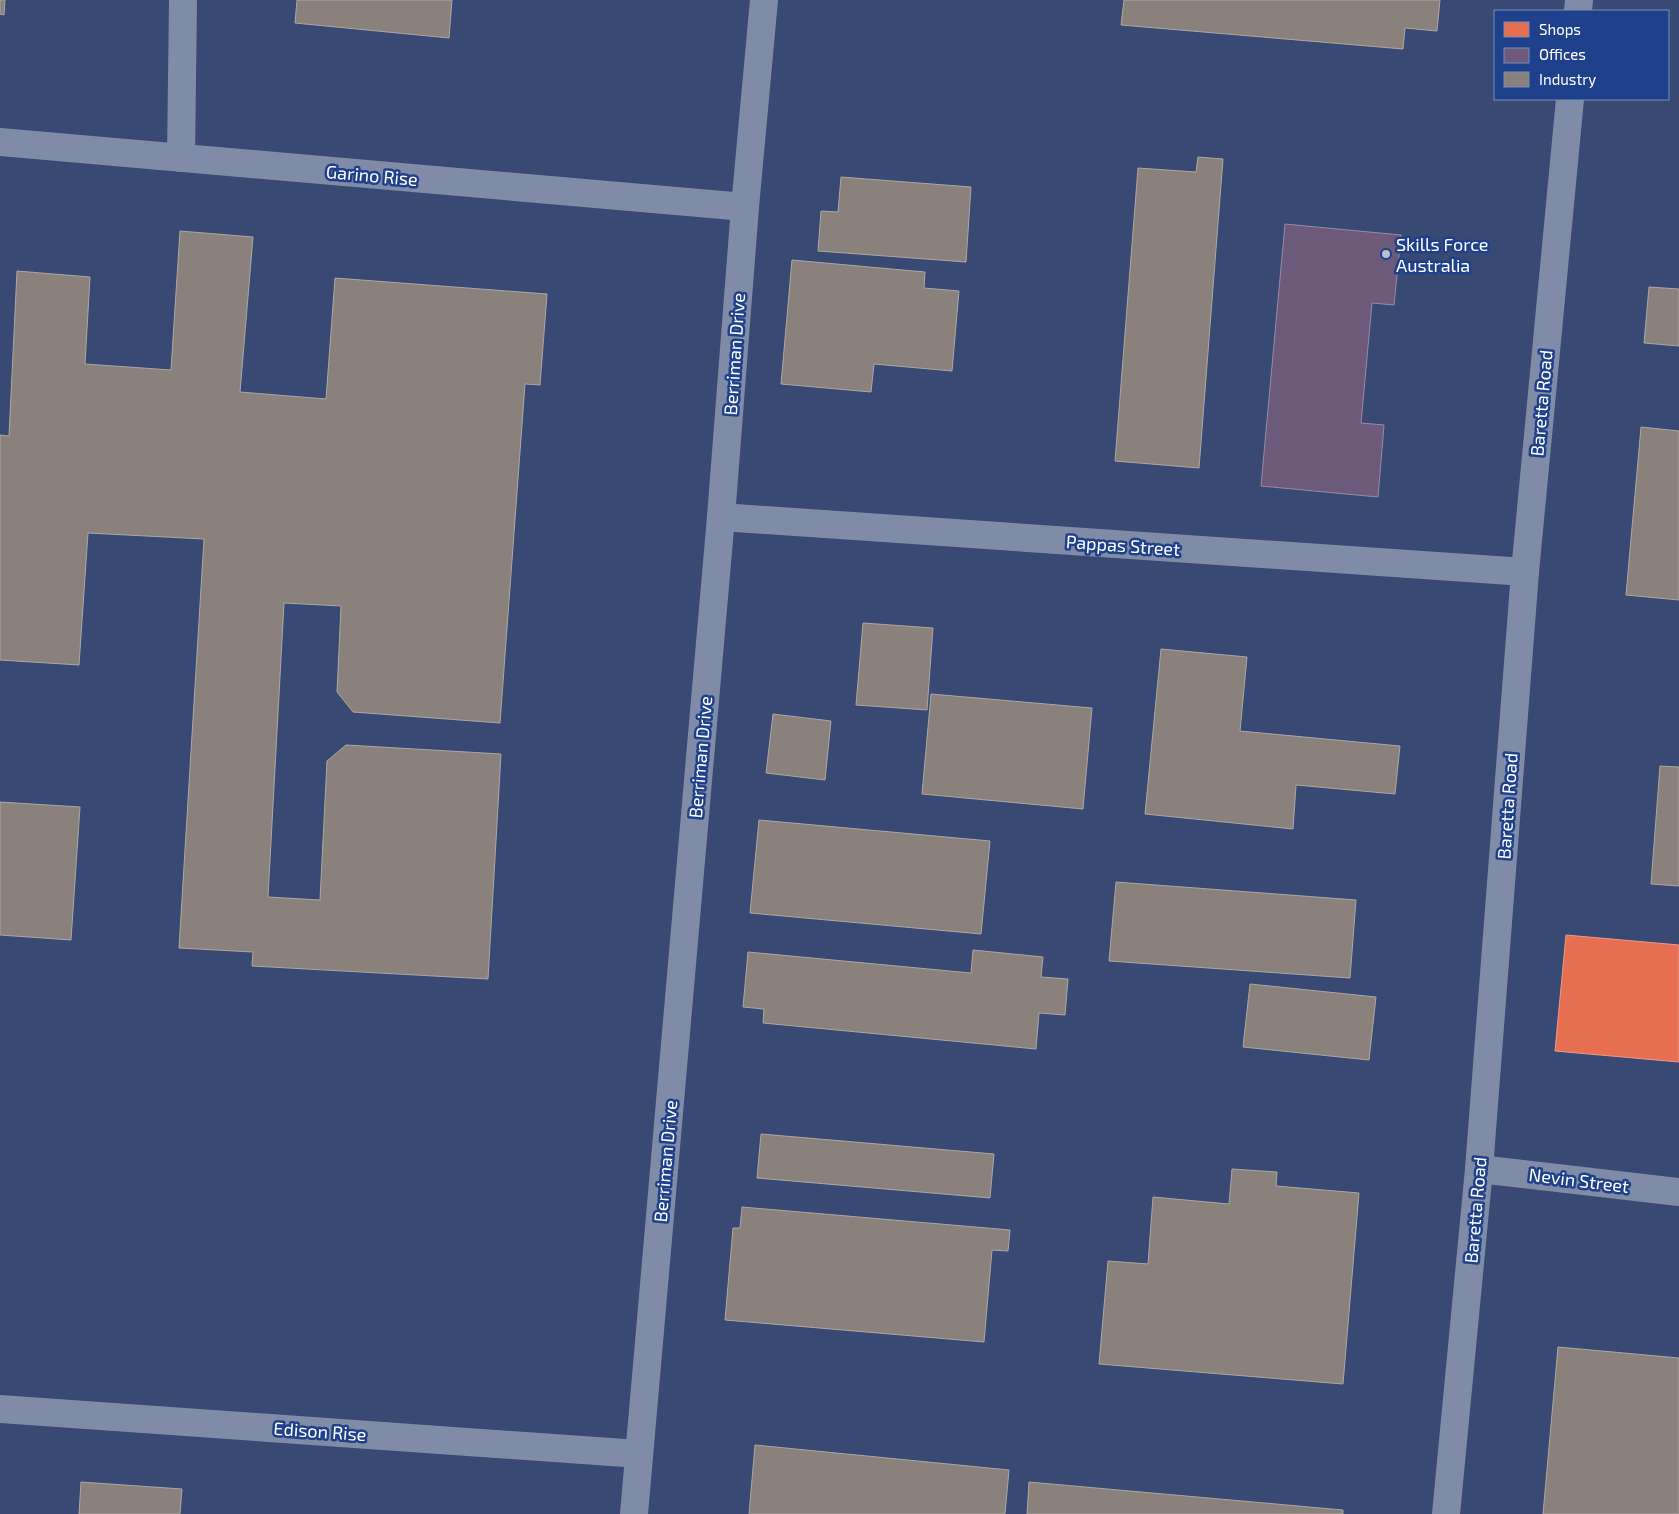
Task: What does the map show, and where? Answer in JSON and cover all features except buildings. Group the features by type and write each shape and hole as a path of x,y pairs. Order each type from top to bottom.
{"street":[{"path":"181,158 183,0"},
{"name":"Berriman Drive","path":"634,1514 764,0"},
{"name":"Baretta Road","path":"1446,1514 1479,1168 1525,572 1570,100"},
{"name":"Garino Rise","path":"0,142 745,207"},
{"name":"Pappas Street","path":"721,517 1525,572"},
{"name":"Nevin Street","path":"1479,1168 1679,1192"},
{"name":"Edison Rise","path":"0,1409 639,1454"}],"place":[{"name":"Skills Force Australia","path":"1386,254"}]}
